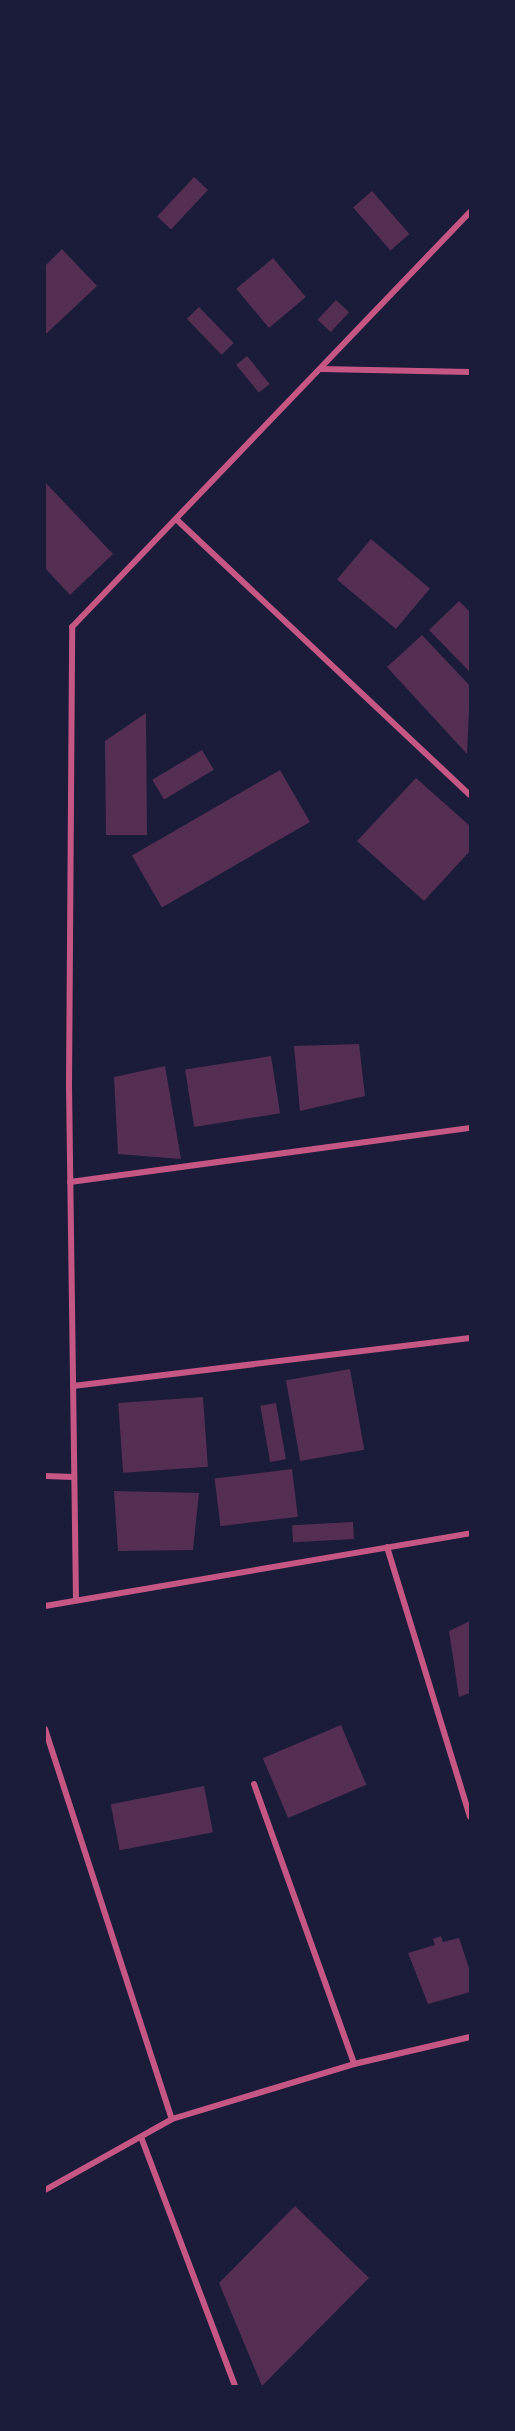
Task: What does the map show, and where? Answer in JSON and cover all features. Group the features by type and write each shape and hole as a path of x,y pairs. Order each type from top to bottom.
{"street":[{"path":"76,1600 70,1182 72,627 470,212"},
{"path":"320,369 470,372"},
{"path":"176,519 470,795"},
{"path":"70,1182 470,1128"},
{"path":"73,1386 470,1338"},
{"path":"45,1476 74,1477"},
{"path":"45,1606 470,1533"},
{"path":"387,1547 470,1817"},
{"path":"45,1729 172,2119"},
{"path":"254,1784 354,2064"},
{"path":"45,2190 172,2119 354,2064 470,2037"},
{"path":"141,2137 235,2386"}],"building":[{"path":"194,177 208,190 171,229 157,216"},
{"path":"372,191 409,234 391,250 353,207"},
{"path":"62,249 97,286 46,334 45,266"},
{"path":"273,258 306,297 269,328 236,289"},
{"path":"336,300 349,312 331,332 318,320"},
{"path":"199,307 234,343 222,355 187,319"},
{"path":"247,356 270,384 259,393 236,365"},
{"path":"45,482 113,554 70,595 45,568"},
{"path":"371,539 430,588 396,629 337,580"},
{"path":"459,601 470,612 470,672 429,630"},
{"path":"422,635 470,686 467,754 387,667"},
{"path":"146,713 147,835 106,835 105,741"},
{"path":"202,750 214,770 164,800 152,780"},
{"path":"280,770 310,822 162,907 132,856"},
{"path":"416,778 470,826 470,851 424,901 357,841"},
{"path":"359,1044 365,1096 300,1111 294,1046"},
{"path":"271,1056 280,1113 194,1127 185,1070"},
{"path":"165,1066 181,1159 118,1154 114,1077"},
{"path":"350,1369 364,1450 300,1461 286,1380"},
{"path":"203,1397 208,1467 123,1473 118,1403"},
{"path":"276,1403 286,1459 270,1462 260,1406"},
{"path":"292,1469 298,1517 220,1526 215,1479"},
{"path":"114,1491 199,1493 193,1550 118,1551"},
{"path":"353,1522 354,1539 293,1542 292,1525"},
{"path":"470,1621 470,1693 459,1697 449,1631"},
{"path":"341,1725 366,1785 288,1818 263,1758"},
{"path":"204,1786 213,1832 120,1850 111,1804"},
{"path":"441,1936 443,1942 459,1938 470,1971 470,1992 428,2004 408,1953 435,1945 433,1939"},
{"path":"295,2206 369,2278 262,2386 219,2283"}]}
